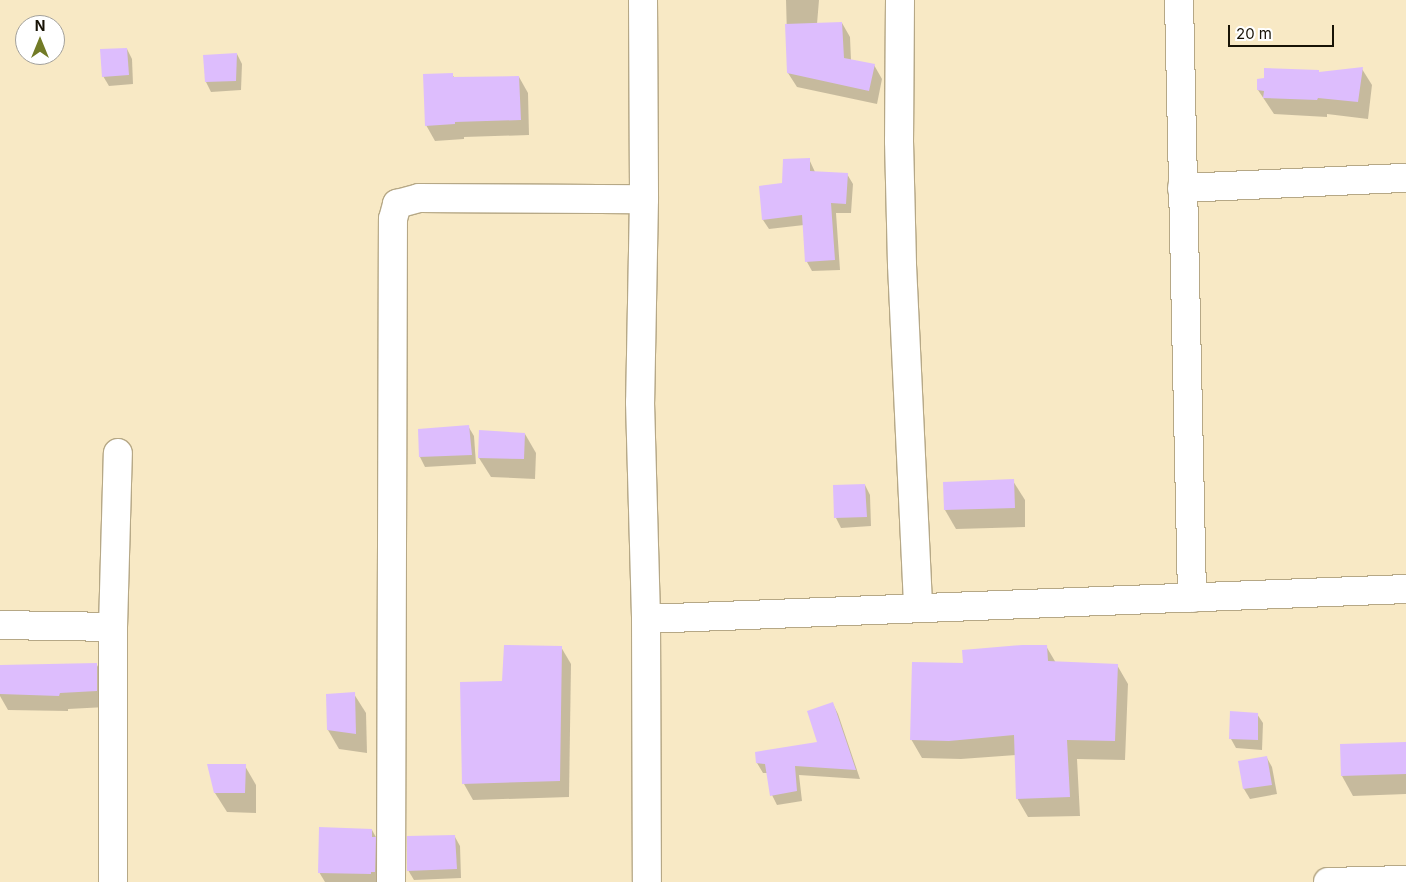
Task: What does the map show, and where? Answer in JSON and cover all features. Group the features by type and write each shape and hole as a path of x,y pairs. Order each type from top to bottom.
{"street":[{"path":"643,0 644,199 640,402 646,619 647,882"},
{"path":"900,0 899,141 902,246 918,608"},
{"path":"1179,0 1192,598"},
{"path":"1182,188 1406,178"},
{"path":"391,882 393,219 397,204 419,198 644,199"},
{"path":"113,882 113,627 118,453"},
{"path":"646,619 1406,589"},
{"path":"0,625 113,627"},
{"path":"1328,882 1406,880"}],"building":[{"path":"842,22 844,58 875,64 869,91 787,73 785,24"},
{"path":"127,48 129,75 102,77 100,49"},
{"path":"237,53 236,81 205,82 203,55"},
{"path":"1363,67 1358,102 1318,98 1317,100 1263,98 1264,91 1257,90 1257,79 1264,78 1264,68 1319,70 1319,72"},
{"path":"453,73 453,77 519,76 521,120 455,122 455,124 425,126 423,74"},
{"path":"810,158 810,171 848,173 846,204 831,203 835,260 805,262 802,215 762,220 759,186 782,183 783,159"},
{"path":"469,425 472,455 419,457 418,429"},
{"path":"479,430 525,433 524,459 478,458"},
{"path":"1014,479 1015,508 944,510 943,482"},
{"path":"865,484 867,517 834,518 833,485"},
{"path":"504,645 562,646 560,781 462,784 460,682 502,681"},
{"path":"1047,645 1048,661 1118,664 1115,741 1067,740 1070,797 1016,799 1014,735 949,741 910,740 912,662 963,663 962,650"},
{"path":"97,663 97,691 60,693 59,696 0,694 0,665"},
{"path":"355,692 356,734 327,730 326,694"},
{"path":"833,702 856,770 795,766 797,791 770,796 765,764 756,763 755,752 817,742 807,711"},
{"path":"1230,711 1258,713 1258,740 1229,739"},
{"path":"1406,742 1406,774 1341,776 1340,744"},
{"path":"1267,756 1272,785 1243,789 1238,761"},
{"path":"207,764 246,764 245,793 214,793"},
{"path":"319,827 372,829 372,837 376,837 375,872 371,872 371,874 318,873"},
{"path":"455,835 457,869 407,871 407,836"}]}
